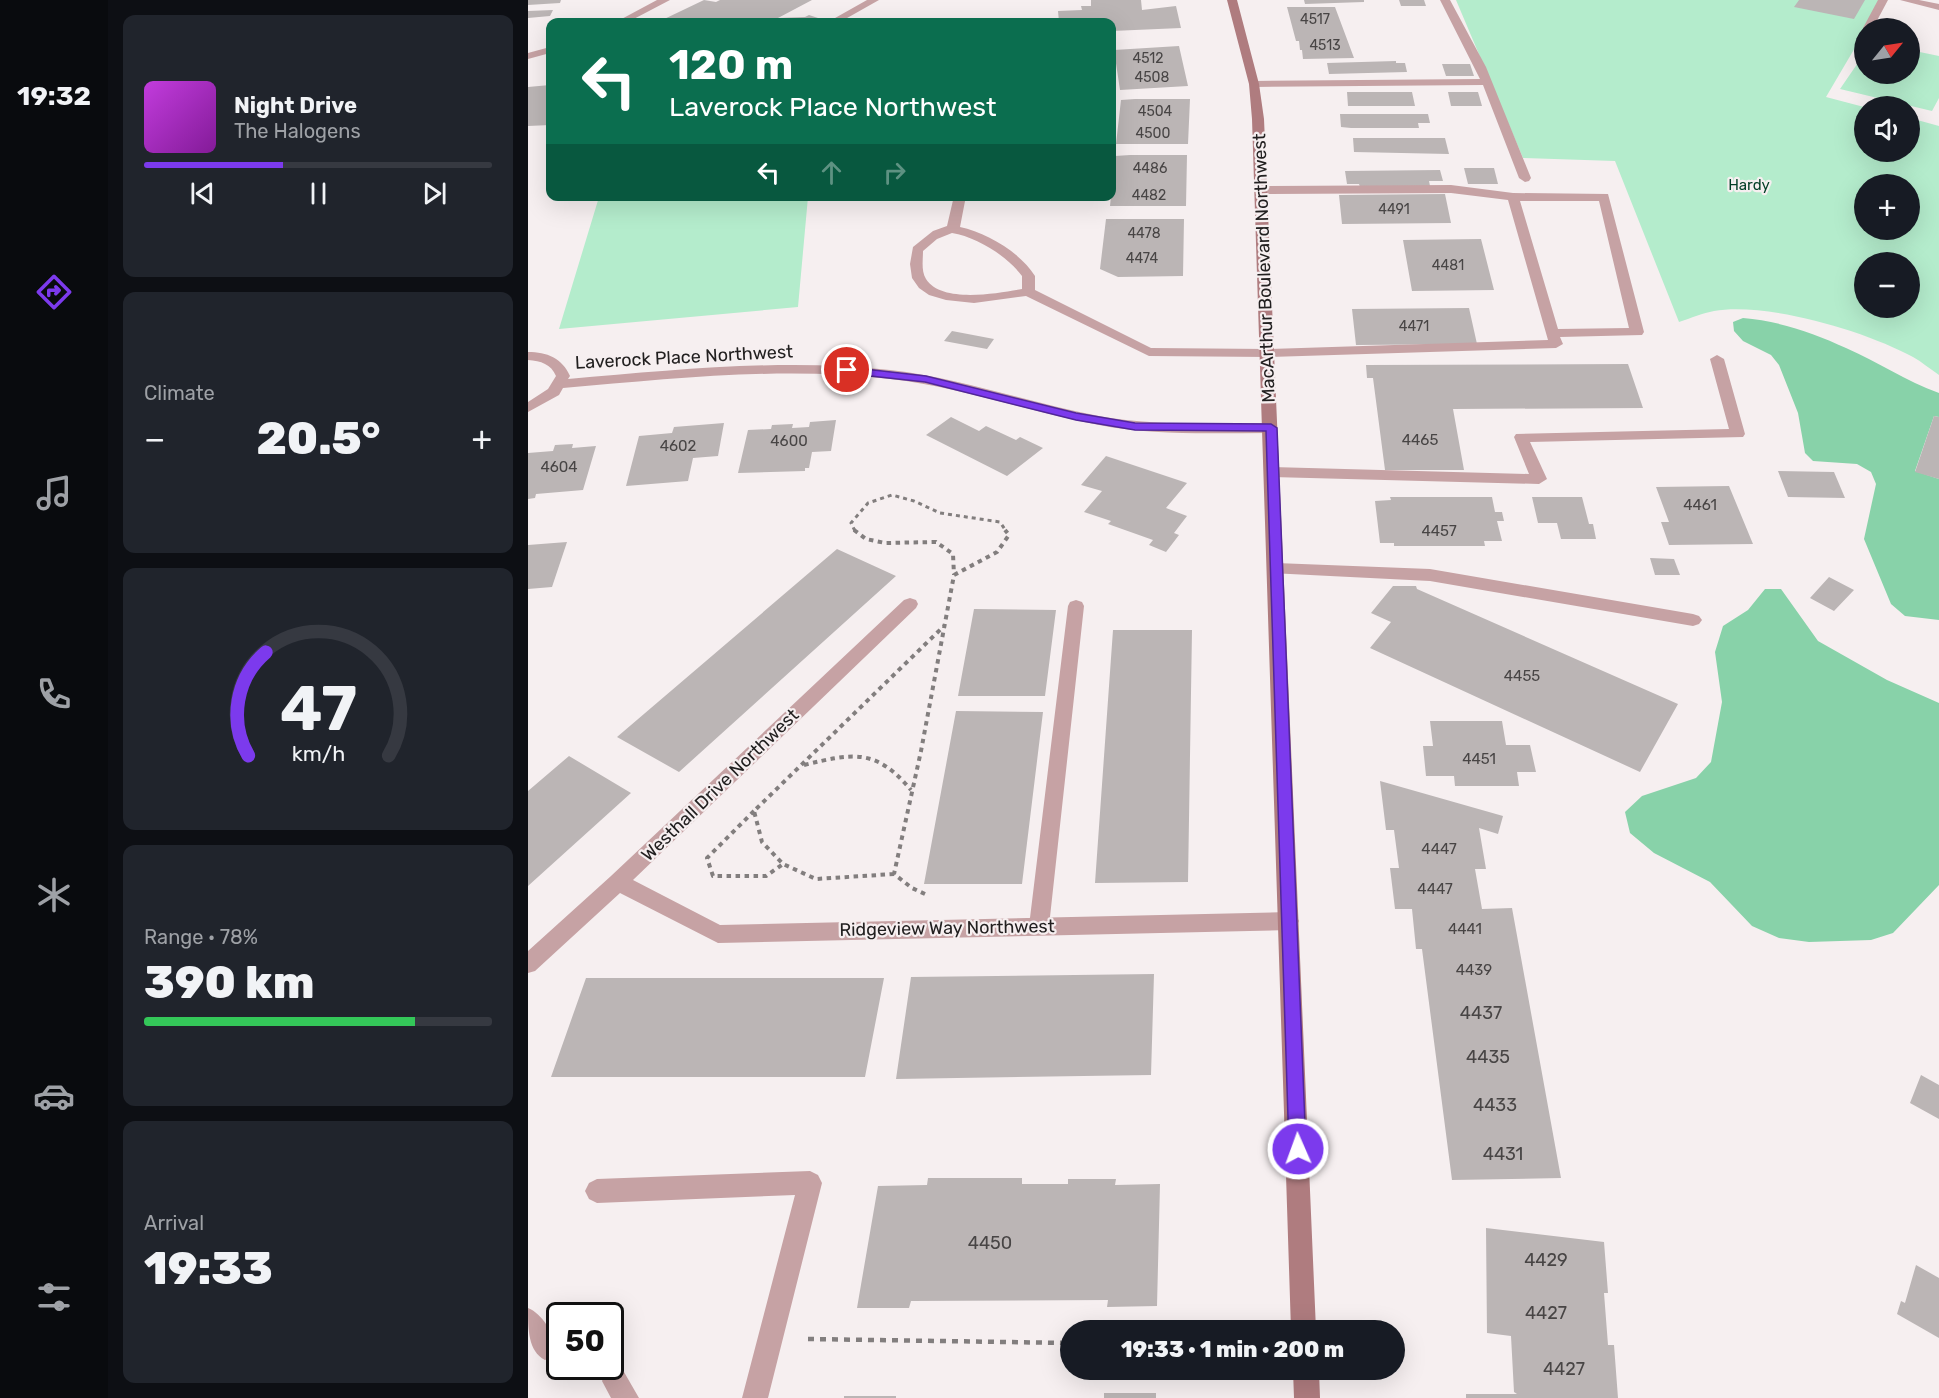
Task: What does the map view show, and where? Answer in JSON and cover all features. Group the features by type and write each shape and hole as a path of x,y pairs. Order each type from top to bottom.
{"main road":[{"name":"MacArthur Boulevard Northwest","path":"1232,0 1254,84 1262,190 1305,1320"},
{"path":"1306,1380 1307,1398"}],"street":[{"path":"629,18 665,0"},
{"path":"840,18 874,0"},
{"path":"1445,0 1487,82 1525,178"},
{"path":"1873,18 1883,0"},
{"path":"1905,0 1939,7"},
{"path":"528,56 546,51"},
{"path":"1254,84 1487,82"},
{"path":"1262,190 1450,189 1513,197 1604,196 1637,332 1552,333"},
{"path":"1028,292 1031,284 1027,274 1016,263 974,236 953,229 934,236 916,250 916,266 923,285 938,294 984,298 1028,292 1149,352 1268,353 1556,344 1513,197"},
{"path":"953,229 959,201"},
{"path":"528,356 547,358 555,363 563,376 560,384 544,400 528,408"},
{"path":"1272,472 1539,478 1521,437 1738,434 1717,359"},
{"name":"Laverock Place Northwest","path":"560,384 705,372 847,370 926,379 1076,416 1135,426 1271,428"},
{"path":"1276,569 1430,575 1693,620"},
{"name":"Westhall Drive Northwest","path":"528,964 618,882 910,604"},
{"path":"1039,926 1076,606"},
{"name":"Ridgeview Way Northwest","path":"618,882 718,934 1289,921"},
{"path":"597,1191 810,1183 755,1398"},
{"path":"528,1321 545,1347"}],"path":[{"path":"894,874 945,625 954,575 953,554 936,542 917,546 887,543 860,536 850,523 868,503 892,495 914,501 940,513 1000,522 1009,535 997,552 954,575"},
{"path":"783,864 766,876 713,876 707,858 945,625"},
{"path":"801,765 830,758 853,756 875,758 898,773 912,791"},
{"path":"754,811 762,842 783,864 816,879 894,874 912,888 929,896"},
{"path":"771,1337 856,1341 1060,1343"}],"green space":[{"name":"Hardy","path":"1456,0 1883,0 1872,18 1854,18 1854,49 1826,97 1854,104 1854,162 1920,162 1920,121 1939,126 1939,375 1913,357 1893,347 1843,329 1788,315 1736,309 1714,311 1679,322 1615,161 1523,158"},
{"path":"1920,52 1939,56 1939,98 1932,111 1920,108 1920,96 1869,96 1840,89 1854,69 1854,84 1920,84"},
{"path":"598,201 808,201 798,307 559,329"},
{"path":"1743,318 1796,328 1821,337 1939,393 1939,417 1934,416 1915,471 1939,479 1939,620 1905,616 1891,604 1864,539 1876,484 1871,472 1857,464 1813,461 1805,453 1798,413 1779,365 1771,355 1743,341 1734,331 1733,322"},
{"path":"1765,589 1781,589 1818,641 1887,680 1939,703 1939,885 1893,933 1871,940 1809,942 1779,938 1752,926 1710,882 1654,853 1630,833 1625,812 1642,796 1696,778 1711,762 1722,702 1715,652 1723,626 1748,610"}],"building":[{"path":"528,0 561,0 560,3 528,5"},
{"path":"704,0 716,2 720,0 812,0 778,18 666,18"},
{"path":"1091,0 1141,0 1142,10 1176,6 1181,28 1116,31 1116,18 1059,18 1058,11 1082,10 1081,6 1091,6"},
{"path":"1304,0 1364,0 1364,2 1305,4"},
{"path":"1399,0 1424,0 1426,6 1401,6"},
{"path":"1799,0 1865,0 1854,19 1794,7"},
{"path":"1287,7 1335,7 1354,58 1303,59"},
{"path":"553,10 550,16 528,18 528,11"},
{"path":"809,15 818,18 778,18 805,17"},
{"path":"1179,46 1188,86 1120,90 1116,50"},
{"path":"1396,61 1396,63 1405,63 1407,72 1329,74 1327,63"},
{"path":"1442,64 1470,64 1474,76 1446,76"},
{"path":"546,85 546,125 528,126 528,87"},
{"path":"1347,92 1412,92 1415,106 1348,106"},
{"path":"1448,92 1478,92 1482,106 1451,106"},
{"path":"1190,99 1188,144 1116,144 1121,100"},
{"path":"1340,114 1428,114 1430,123 1418,123 1419,128 1341,127"},
{"path":"1353,138 1445,138 1449,154 1354,152"},
{"path":"1187,155 1186,206 1110,206 1110,201 1116,201 1116,156"},
{"path":"1464,168 1494,168 1498,184 1468,184"},
{"path":"1440,170 1443,181 1429,181 1430,186 1360,187 1359,184 1347,184 1345,171"},
{"path":"1445,194 1451,223 1342,224 1339,195"},
{"path":"1106,219 1184,219 1183,276 1118,277 1100,269"},
{"path":"1481,239 1494,290 1412,291 1403,240"},
{"path":"1469,308 1477,344 1356,345 1352,309"},
{"path":"952,331 994,339 987,349 944,341"},
{"path":"1628,364 1643,408 1453,409 1464,470 1385,470 1373,378 1367,378 1366,365"},
{"path":"1934,416 1939,417 1939,479 1915,472"},
{"path":"951,417 979,431 986,426 1016,440 1020,437 1043,448 1007,476 926,435"},
{"path":"836,420 831,451 812,452 809,468 805,468 805,471 738,473 748,430 771,429 772,425 793,424 792,428 809,427 810,422"},
{"path":"724,423 718,456 693,458 688,481 626,486 639,436 672,433 674,427"},
{"path":"573,444 572,448 596,446 583,490 536,494 535,498 528,499 528,453 553,451 555,445"},
{"path":"1106,456 1187,483 1166,508 1187,516 1174,533 1179,535 1166,552 1149,545 1153,540 1108,524 1111,521 1084,512 1102,491 1081,485"},
{"path":"1778,471 1834,472 1845,498 1788,497"},
{"path":"1729,486 1753,544 1669,545 1661,522 1669,522 1656,487"},
{"path":"1390,497 1492,497 1495,512 1502,512 1504,521 1497,521 1502,541 1484,541 1485,546 1394,546 1394,543 1380,543 1375,501 1391,500"},
{"path":"1532,497 1582,497 1589,524 1593,524 1596,539 1561,539 1557,523 1538,523"},
{"path":"567,542 552,587 528,589 528,545"},
{"path":"837,549 896,576 679,772 617,737"},
{"path":"1650,558 1674,559 1680,575 1655,575"},
{"path":"1829,577 1854,590 1834,611 1810,598"},
{"path":"1393,586 1416,586 1417,589 1678,704 1640,772 1370,648 1391,622 1371,613"},
{"path":"974,609 1056,610 1045,696 958,696"},
{"path":"1113,630 1192,630 1188,882 1095,883"},
{"path":"956,711 1043,712 1022,884 924,884"},
{"path":"1430,721 1502,721 1506,745 1530,745 1536,772 1517,772 1519,786 1455,786 1454,776 1426,776 1423,746 1433,746"},
{"path":"569,756 631,793 528,886 528,791"},
{"path":"1380,781 1503,816 1498,834 1479,828 1486,869 1475,869 1482,909 1512,908 1561,1178 1452,1180 1422,949 1416,949 1412,909 1395,909 1390,868 1399,868 1394,830 1386,830"},
{"path":"1154,974 1151,1075 896,1079 911,977"},
{"path":"586,978 884,978 865,1077 551,1077"},
{"path":"1921,1075 1939,1085 1939,1119 1910,1103"},
{"path":"928,1178 1022,1178 1022,1184 1068,1184 1068,1179 1116,1179 1115,1185 1160,1184 1157,1306 1107,1307 1108,1300 911,1301 909,1308 857,1308 878,1186 927,1185"},
{"path":"1486,1228 1604,1242 1608,1293 1604,1293 1608,1345 1614,1345 1618,1398 1466,1398 1466,1394 1517,1394 1514,1392 1511,1336 1487,1333"},
{"path":"1916,1265 1939,1278 1939,1338 1897,1314 1901,1301 1905,1303"},
{"path":"1104,1393 1156,1393 1156,1398 1104,1398"},
{"path":"844,1396 896,1396 896,1398 844,1398"}],"route":[{"path":"847,370 926,379 962,386 1076,416 1135,426 1271,428 1298,1149"}]}
